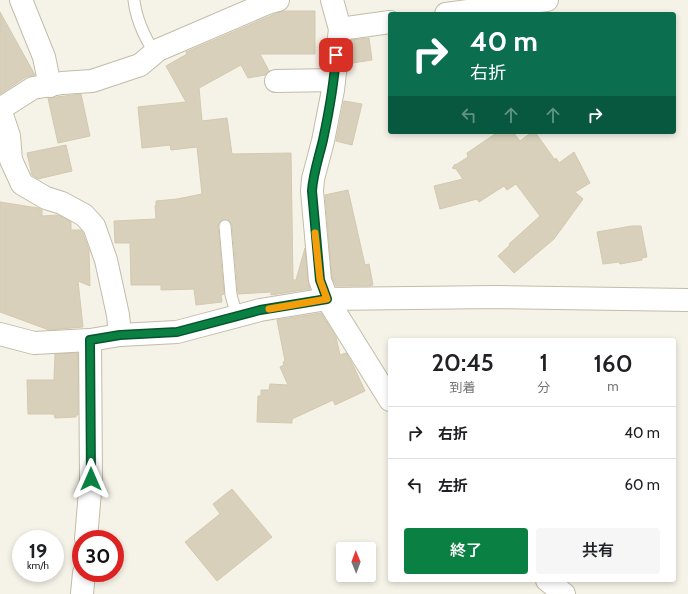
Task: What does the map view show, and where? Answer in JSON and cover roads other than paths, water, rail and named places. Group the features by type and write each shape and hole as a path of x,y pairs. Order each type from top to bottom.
{"street":[{"path":"21,0 44,57 50,86"},
{"path":"120,335 118,315 106,260 94,226 84,215 62,203 46,198 22,184 11,160 9,136 0,109 33,88 92,81 140,65 154,52 270,2 278,0"},
{"path":"332,0 340,29 334,80 323,141 313,179 312,191 320,280 327,299 388,397"},
{"path":"460,12 547,0"},
{"path":"340,29 388,22"},
{"path":"276,81 334,80"},
{"path":"0,334 34,343 90,340 120,335 177,332 260,310 327,299 495,297 688,300"},
{"path":"87,530 91,479 90,340"},
{"path":"82,594 83,582"},
{"path":"549,582 564,594"}],"lane":[{"path":"134,0 136,14 145,37 154,52"},
{"path":"225,226 231,295 237,316"}]}
